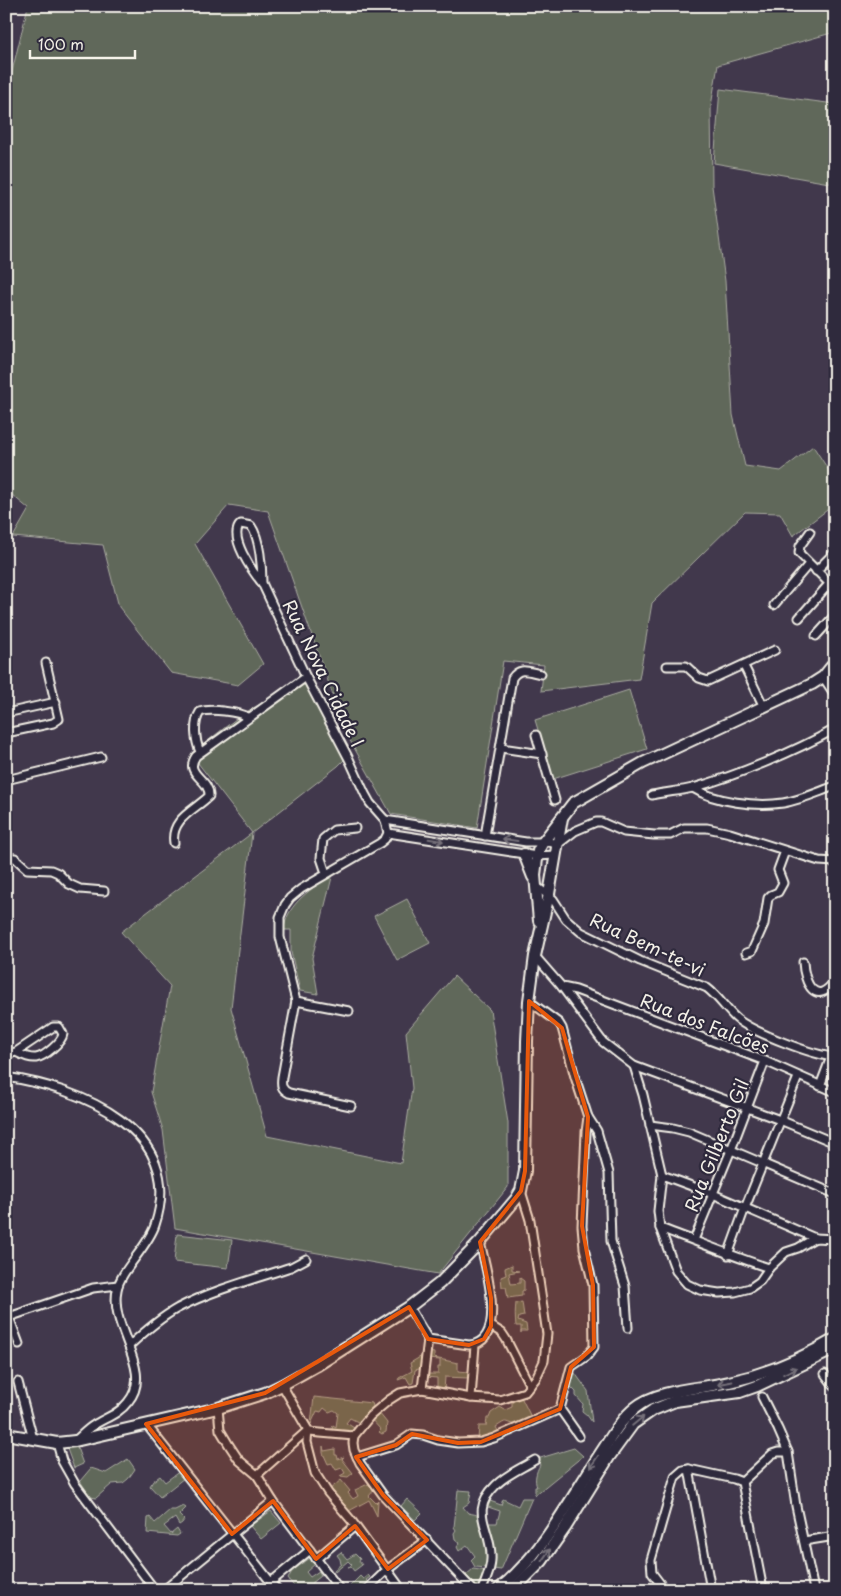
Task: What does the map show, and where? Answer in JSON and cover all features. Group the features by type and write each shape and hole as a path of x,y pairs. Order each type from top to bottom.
{"main road":[{"path":"540,932 535,875 537,856 543,842 573,802 643,763 764,707 822,677 835,662"},
{"path":"6,1434 57,1443 75,1441 218,1408 265,1393 282,1386 408,1307 445,1279 480,1242 521,1191 525,1171 527,1041 530,1001 535,956 549,894 562,818"},
{"path":"524,854 536,886"},
{"path":"498,1590 523,1568 548,1535 580,1483 625,1417 640,1404 667,1394 752,1376 780,1366 835,1339"},
{"path":"513,1590 542,1561 565,1528 608,1457 633,1424 653,1410 675,1401 740,1392 757,1386 835,1349"}],"street":[{"name":"Rua Nova Cidade I","path":"262,583 262,567 253,528 247,524 241,524 237,528 236,539 252,570 262,583 306,677 350,759 370,804 385,820 388,832"},
{"path":"799,618 832,587 801,556 799,549 810,532"},
{"path":"816,571 835,552"},
{"path":"774,605 809,564"},
{"path":"816,636 835,615"},
{"path":"667,666 686,666 699,678 708,682 775,650"},
{"path":"6,733 56,721 59,715 46,663"},
{"path":"744,666 764,707"},
{"path":"486,836 512,678 516,672 521,670 541,674"},
{"path":"174,843 172,836 176,825 208,796 208,789 192,767 193,760 200,752 306,677"},
{"path":"822,677 835,695"},
{"path":"6,713 56,702"},
{"path":"200,752 196,740 198,715 200,712 206,710 236,713 248,717"},
{"path":"652,795 693,788 776,757 835,730"},
{"path":"536,735 555,800"},
{"path":"501,748 542,754"},
{"path":"6,780 101,757"},
{"path":"693,788 710,796 737,802 765,804 793,801 835,786"},
{"path":"385,820 526,842 553,842 556,850"},
{"path":"351,1106 289,1093 282,1088 282,1077 296,1002 280,937 280,917 290,898 301,888 376,846 385,839 388,832 537,856 556,850 575,831 596,822 601,822 624,832 654,835 670,835 684,828 707,828 730,833 819,862 835,862"},
{"path":"326,873 321,858 323,839 334,830 355,828"},
{"path":"475,846 477,835"},
{"path":"524,854 526,842"},
{"path":"746,953 752,951 764,924 766,903 771,895 778,892 783,883 778,867 786,851"},
{"path":"6,857 15,858 27,869 51,870 74,886 104,891"},
{"name":"Rua Bem-te-vi","path":"536,886 549,894 571,924 592,938 707,988 715,994 738,1020 765,1034 833,1057"},
{"path":"535,956 562,987 604,1042 634,1066 780,1120 835,1143"},
{"path":"803,962 806,981 814,991 826,991 835,980"},
{"name":"Rua dos Falcões","path":"562,987 592,996 765,1061 835,1092"},
{"path":"530,1001 562,1028 570,1062 588,1117 597,1131 609,1173 611,1241 625,1286 628,1328"},
{"path":"296,1002 349,1011"},
{"path":"6,1054 16,1052 53,1027 59,1027 63,1034 61,1042 40,1057 34,1059 16,1052"},
{"path":"820,1086 833,1057"},
{"name":"Rua Gilberto Gil","path":"694,1240 732,1150 765,1061"},
{"path":"634,1066 662,1175 658,1211 660,1228 676,1271 681,1279 693,1288 719,1293 735,1292 750,1288 760,1281 769,1268 786,1252 798,1248 815,1238"},
{"path":"6,1077 62,1089 118,1118 135,1133 154,1159 160,1174 161,1201 155,1228 118,1285 116,1309 118,1321 129,1346 137,1373 132,1397 123,1408 111,1417 94,1424 75,1441"},
{"path":"728,1255 798,1077"},
{"path":"579,1436 560,1409 571,1367 587,1356 594,1347 593,1285 584,1248 582,1226 588,1117"},
{"path":"650,1125 689,1132 835,1194"},
{"path":"662,1175 713,1194 815,1238 835,1238"},
{"path":"473,1590 382,1495 357,1457 353,1443 354,1436 370,1416 389,1400 405,1391 422,1389 471,1398 492,1400 508,1398 525,1392 541,1371 547,1334 532,1228 521,1191"},
{"path":"660,1228 728,1255 769,1268"},
{"path":"428,1339 475,1345 484,1339 491,1326 491,1298 480,1242"},
{"path":"129,1346 159,1320 194,1300 291,1267 306,1259"},
{"path":"9,1317 93,1288 118,1285"},
{"path":"408,1307 428,1339 422,1389"},
{"path":"6,1308 19,1344"},
{"path":"491,1326 502,1333 506,1339 530,1386"},
{"path":"471,1398 475,1345"},
{"path":"825,1374 835,1386"},
{"path":"18,1382 33,1439"},
{"path":"282,1386 309,1432 354,1436"},
{"path":"762,1397 788,1452 814,1590"},
{"path":"218,1408 220,1430 239,1460 257,1475 340,1590"},
{"path":"357,1457 396,1445 412,1434 423,1434 435,1439 458,1443 481,1442 560,1409"},
{"path":"146,1424 276,1590"},
{"path":"257,1475 308,1430"},
{"path":"308,1430 307,1442 315,1473 328,1493 388,1569 402,1590"},
{"path":"57,1443 62,1461 75,1484 156,1590"},
{"path":"742,1482 772,1454 788,1452"},
{"path":"482,1590 491,1566 492,1557 488,1536 481,1516 482,1506 488,1494 504,1478 535,1460"},
{"path":"665,1590 652,1573 651,1560 675,1477 683,1470 689,1469 734,1478 742,1482"},
{"path":"689,1469 711,1590"},
{"path":"742,1482 763,1590"},
{"path":"164,1590 274,1501"},
{"path":"316,1559 355,1526"},
{"path":"804,1541 835,1536"},
{"path":"366,1590 388,1569 427,1540"},
{"path":"271,1582 310,1550"}],"highlighted area":[{"path":"529,1001 562,1028 588,1117 582,1226 593,1285 594,1347 571,1367 560,1409 481,1442 458,1443 412,1434 396,1445 356,1457 383,1495 427,1540 388,1569 355,1526 316,1559 273,1501 232,1534 146,1424 265,1393 409,1307 428,1339 469,1345 484,1339 491,1326 491,1298 480,1242 521,1191 525,1171"}],"green space":[{"path":"28,6 835,6 835,32 718,65 711,106 712,186 725,281 733,415 745,466 781,471 813,446 835,480 835,504 793,536 780,513 745,512 652,603 639,679 541,691 544,665 503,661 477,828 391,814 347,735 268,511 229,505 195,544 263,664 238,685 171,673 119,607 103,545 13,537 29,509 6,490 6,96"},
{"path":"720,89 835,104 835,184 714,163"},
{"path":"302,680 347,757 252,833 191,754 241,715"},
{"path":"629,690 647,749 553,779 535,720"},
{"path":"252,833 231,1008 267,1136 401,1163 412,1088 406,1032 454,976 490,1010 508,1123 508,1187 438,1274 175,1228 163,1130 151,1092 170,986 121,932"},
{"path":"333,873 312,958 318,994 300,991 291,952 291,930 284,930 286,920 295,904 302,897"},
{"path":"407,899 430,943 397,960 374,916"},
{"path":"177,1234 232,1240 228,1268 174,1262"},
{"path":"512,1265 512,1270 519,1271 509,1273 511,1284 520,1283 520,1278 524,1281 524,1290 522,1291 522,1296 508,1298 506,1287 502,1287 501,1277 506,1275 505,1268"},
{"path":"522,1302 524,1316 519,1317 518,1321 526,1324 527,1331 521,1331 521,1326 516,1326 515,1312 516,1303"},
{"path":"429,1352 434,1353 434,1358 458,1363 458,1371 469,1372 468,1378 445,1377 444,1390 437,1389 437,1378 425,1377 426,1374 438,1374 438,1367 440,1367 440,1360 427,1359"},
{"path":"422,1356 423,1368 415,1370 413,1383 410,1384 406,1377 398,1380 412,1371 410,1363"},
{"path":"572,1369 588,1391 592,1422 582,1411 583,1404 576,1396 576,1392 568,1384"},
{"path":"314,1397 372,1403 373,1406 360,1423 350,1418 346,1423 356,1429 354,1436 331,1432 333,1425 336,1427 338,1413 334,1410 329,1412 324,1408 321,1412 317,1411 311,1424"},
{"path":"521,1397 531,1417 516,1425 504,1422 496,1427 498,1431 494,1436 478,1440 479,1426 486,1426 487,1418 489,1418 491,1413 500,1407 505,1410 512,1407 512,1402"},
{"path":"379,1413 387,1423 386,1432 382,1434 379,1432 381,1430 370,1418"},
{"path":"76,1445 83,1464 74,1468 67,1449"},
{"path":"323,1446 324,1451 335,1449 335,1455 337,1455 338,1459 344,1457 342,1459 353,1473 348,1477 340,1476 345,1473 342,1468 336,1470 332,1463 328,1464 323,1453"},
{"path":"574,1448 583,1456 535,1495 537,1470 540,1465 537,1459"},
{"path":"128,1459 135,1469 128,1479 123,1483 112,1484 96,1498 91,1497 80,1481 91,1468 106,1473"},
{"path":"180,1471 184,1478 160,1497 150,1486 160,1476 165,1482"},
{"path":"341,1480 350,1491 348,1493 353,1499 358,1496 355,1490 368,1484 374,1490 369,1496 376,1503 378,1501 377,1516 369,1500 349,1511 329,1490"},
{"path":"458,1490 471,1491 469,1503 463,1507 468,1513 479,1516 483,1522 487,1542 488,1568 475,1567 471,1560 475,1556 467,1545 459,1551 457,1547 460,1543 455,1539 454,1533 456,1530 454,1527"},
{"path":"522,1498 532,1498 501,1570 493,1569 492,1544 487,1523 497,1523 500,1511 488,1507 490,1501 501,1505 503,1499 518,1506"},
{"path":"407,1499 422,1513 415,1520 401,1506"},
{"path":"183,1506 186,1508 179,1515 184,1520 182,1523 179,1525 175,1518 164,1526 171,1534 177,1529 180,1534 177,1536 147,1533 148,1518 150,1517 155,1523 170,1510"},
{"path":"271,1511 281,1523 261,1539 250,1526"},
{"path":"341,1552 347,1559 355,1554 360,1559 359,1561 362,1565 354,1571 351,1567 348,1568 352,1565 348,1561 335,1572 334,1570 341,1564 337,1555"},
{"path":"310,1558 315,1564 306,1572 310,1577 319,1571 321,1576 307,1587 304,1585 305,1590 297,1590 288,1579 292,1571"},
{"path":"473,1569 487,1571 477,1586 466,1575"},
{"path":"368,1575 370,1577 366,1580 370,1584 365,1590 360,1590 357,1586 353,1590 346,1590 360,1576 363,1579"}]}
